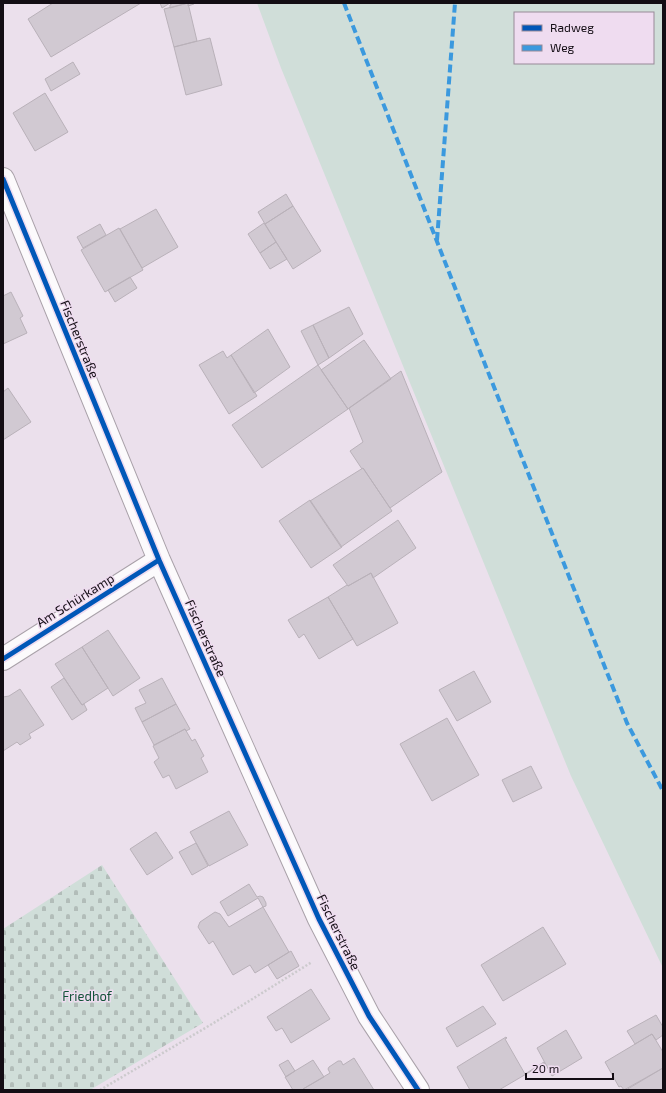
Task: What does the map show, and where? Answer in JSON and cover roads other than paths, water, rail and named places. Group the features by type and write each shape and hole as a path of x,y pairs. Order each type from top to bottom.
{"street":[{"name":"Fischerstraße","path":"3,179 159,560 319,919 369,1016 418,1090"},
{"name":"Am Schürkamp","path":"3,658 159,560"}],"park label":[{"name":"Friedhof","path":"87,996"}]}
